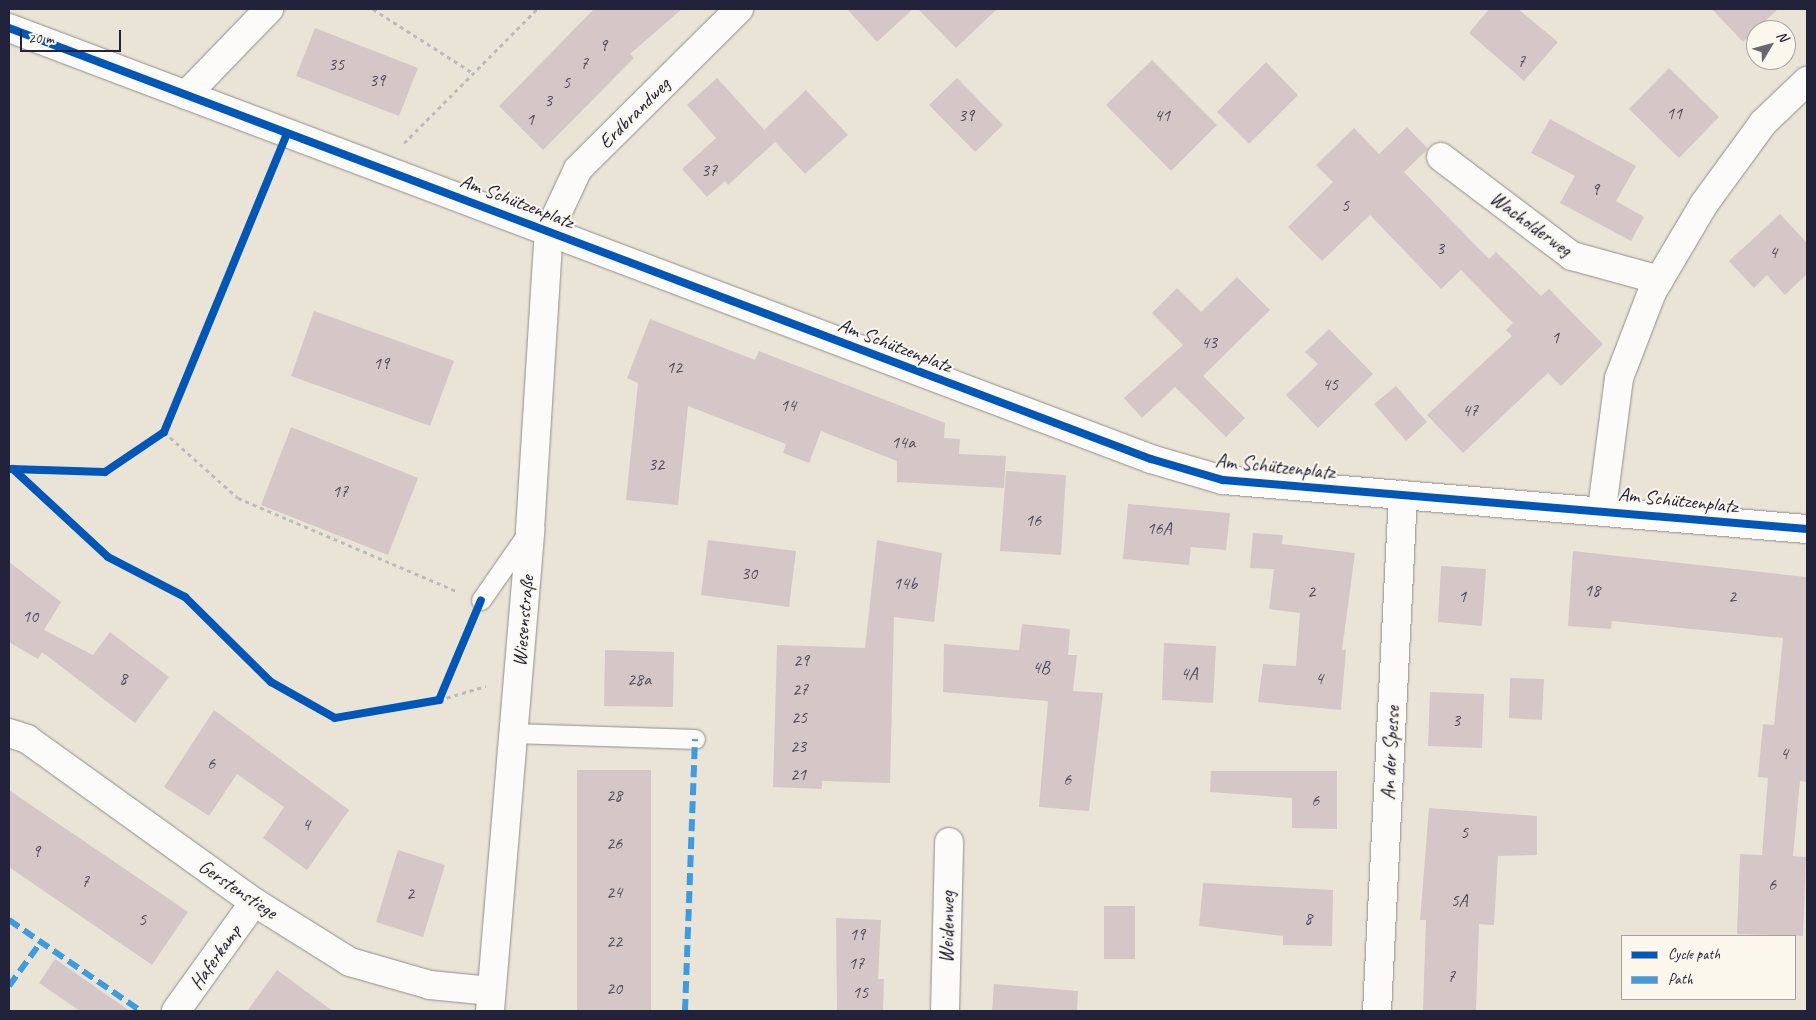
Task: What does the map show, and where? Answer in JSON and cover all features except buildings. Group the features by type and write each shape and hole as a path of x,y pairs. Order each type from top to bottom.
{"street":[{"path":"186,95 269,9"},
{"name":"Erdbrandweg","path":"549,231 578,169 739,9"},
{"name":"Am Schützenplatz","path":"9,28 1152,460 1223,480 1602,509 1807,529"},
{"path":"1602,509 1619,378 1659,280 1704,204 1763,123 1807,81"},
{"name":"Wacholderweg","path":"1441,157 1572,256 1659,280"},
{"name":"Wiesenstraße","path":"490,1001 530,530 549,231"},
{"name":"An der Spesse","path":"1377,1011 1403,495"},
{"name":"Gerstenstiege","path":"9,733 27,739 254,902 350,962 490,1001"},
{"name":"Weidenweg","path":"945,1011 948,842"},
{"name":"Haferkamp","path":"176,1011 254,902"}],"lane":[{"path":"481,600 530,530"},
{"path":"514,733 695,739"}],"path":[{"path":"373,9 473,73"},
{"path":"380,167 537,9"},
{"path":"164,432 238,498 395,568 481,600"},
{"path":"439,700 518,677"}],"marked path":[{"path":"685,1011 695,739"},
{"path":"9,920 141,1011"},
{"path":"9,986 41,942"}],"cycle path":[{"path":"9,28 1151,459 1223,480 1807,529"},
{"path":"11,469 105,472 164,432 287,133"},
{"path":"13,469 108,557 185,597 271,682 335,718 439,700 481,600"}]}
